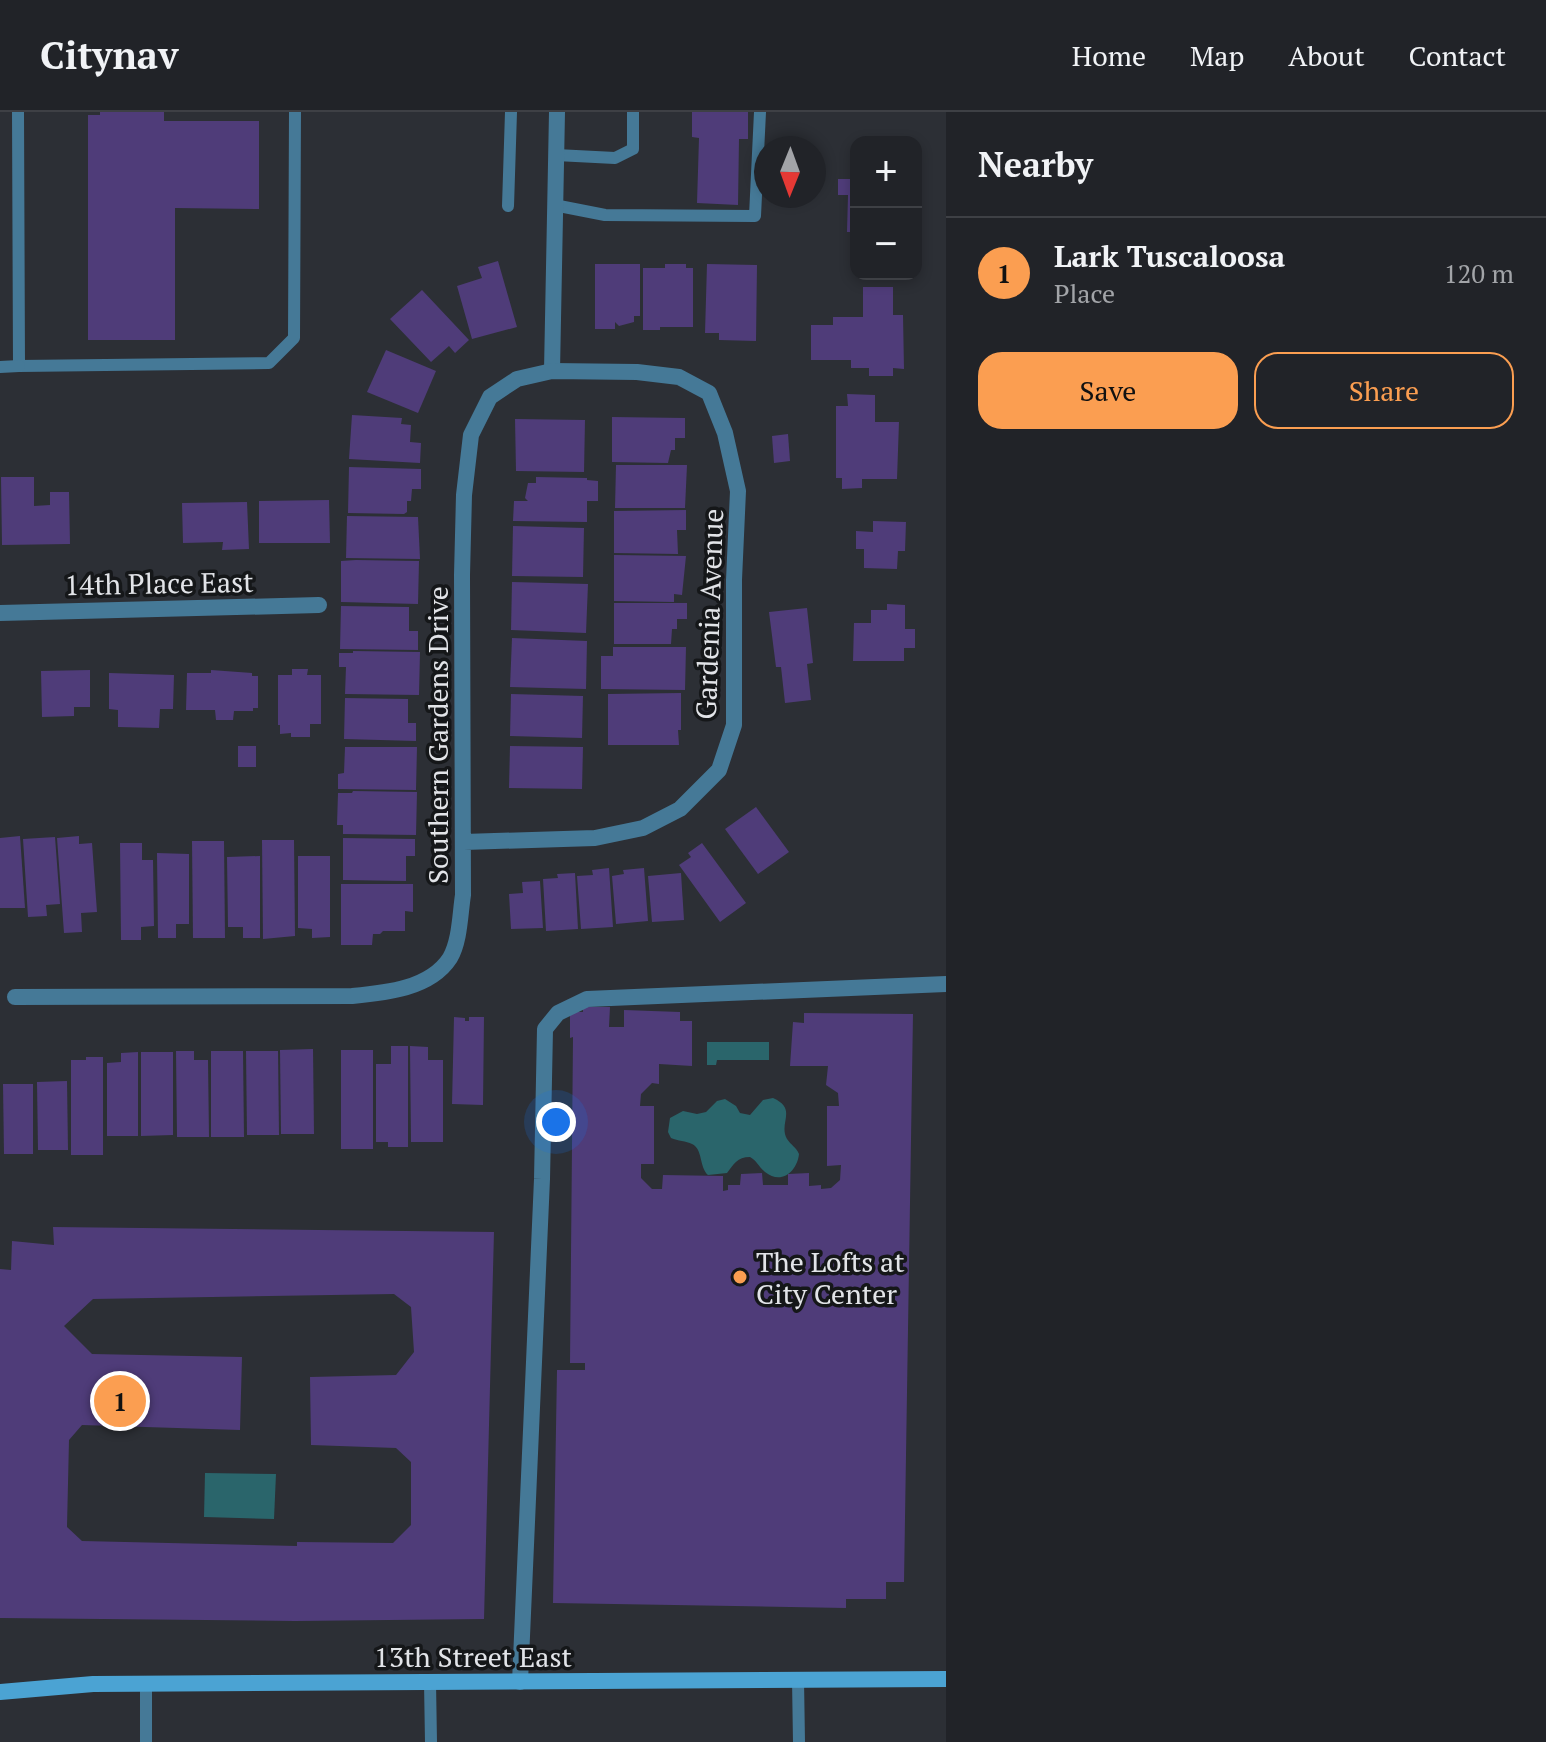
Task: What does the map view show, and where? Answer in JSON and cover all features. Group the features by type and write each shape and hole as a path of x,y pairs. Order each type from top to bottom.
{"street":[{"path":"552,371 557,112"},
{"name":"Southern Gardens Drive","path":"15,997 352,996 381,993 427,980 450,957 458,934 463,895 463,548 464,495 471,435 490,397 517,379 552,371"},
{"name":"Gardenia Avenue","path":"464,842 595,838 643,828 680,809 719,770 734,725 733,643 738,491 725,433 709,393 679,377 637,372 552,371"},
{"name":"14th Place East","path":"0,613 319,605"},
{"path":"520,1682 542,1179 545,1029 558,1013 587,999 946,984"},
{"name":"13th Street East","path":"0,1692 93,1684 946,1679"}],"lane":[{"path":"18,112 19,366"},
{"path":"0,367 269,363 294,338 295,112"},
{"path":"508,206 511,112"},
{"path":"556,155 615,158 633,149 633,112"},
{"path":"554,205 605,215 755,216 760,112"},
{"path":"798,1679 799,1742"},
{"path":"430,1682 431,1742"},
{"path":"146,1684 146,1742"}],"water":[{"path":"707,1042 769,1042 769,1060 717,1060 716,1065 707,1065"},
{"path":"773,1098 784,1107 785,1133 799,1154 792,1171 782,1177 771,1176 750,1157 739,1160 727,1173 708,1175 695,1146 671,1138 668,1132 670,1118 683,1111 706,1112 717,1101 725,1099 740,1113 750,1115 763,1100"},
{"path":"205,1473 276,1474 274,1519 204,1517"}],"building":[{"path":"100,112 164,112 164,121 259,121 259,209 175,208 175,340 88,340 88,115 100,115"},
{"path":"692,112 748,112 748,139 739,139 738,205 697,203 699,138 692,137"},
{"path":"838,179 850,179 850,232 847,232 848,195 838,195"},
{"path":"498,261 517,327 472,339 457,286 482,278 478,267"},
{"path":"595,264 640,264 640,316 634,316 634,322 619,326 615,322 615,329 595,329"},
{"path":"665,264 686,264 686,268 693,268 693,327 643,330 643,268 665,268"},
{"path":"707,264 757,265 756,341 719,340 719,333 705,333"},
{"path":"863,287 893,287 893,315 903,315 904,369 893,368 893,376 869,376 869,368 851,368 851,360 811,360 811,325 833,325 833,317 863,317"},
{"path":"422,290 469,340 455,353 449,346 431,362 390,319"},
{"path":"386,350 436,371 418,413 367,392"},
{"path":"847,394 875,395 875,422 899,422 897,479 862,479 862,488 842,489 842,478 836,478 836,406 848,406"},
{"path":"352,415 402,418 401,424 411,425 410,442 421,443 420,463 349,459"},
{"path":"612,417 685,418 685,438 675,438 675,450 671,450 668,463 612,462"},
{"path":"515,419 585,420 584,472 516,471"},
{"path":"788,434 790,461 774,463 772,436"},
{"path":"616,465 687,465 685,508 615,508"},
{"path":"349,467 421,469 421,489 412,489 411,501 407,501 407,512 404,514 348,513"},
{"path":"1,477 34,477 34,506 50,505 50,492 69,492 70,544 2,545"},
{"path":"536,477 598,481 598,501 587,501 587,522 513,521 514,501 528,501 525,498 528,483 536,483"},
{"path":"329,500 330,543 259,543 259,501"},
{"path":"247,502 249,549 222,550 223,542 183,543 182,503"},
{"path":"686,510 686,530 677,530 678,554 614,553 614,511"},
{"path":"347,516 418,517 420,559 346,558"},
{"path":"873,521 906,522 905,551 898,551 897,569 864,568 864,549 856,549 856,531 873,532"},
{"path":"513,526 584,528 583,577 512,576"},
{"path":"614,555 686,556 682,595 674,594 674,602 614,601"},
{"path":"341,561 419,561 418,604 341,602"},
{"path":"512,582 588,584 586,633 511,630"},
{"path":"614,603 687,603 687,619 677,619 677,629 672,629 671,644 614,644"},
{"path":"887,604 905,605 905,629 915,629 915,648 904,648 904,661 853,661 854,623 871,623 871,610 887,610"},
{"path":"341,606 409,607 409,631 418,631 418,650 340,649"},
{"path":"807,608 813,663 807,664 811,700 785,703 781,667 776,667 769,612"},
{"path":"512,638 587,641 586,689 510,687"},
{"path":"613,647 686,647 685,690 601,689 601,656 613,656"},
{"path":"420,652 419,695 345,694 346,667 339,667 339,653"},
{"path":"292,669 308,669 307,675 321,675 321,724 310,724 310,737 280,734 278,675 292,675"},
{"path":"90,670 90,707 74,707 74,716 42,717 41,671"},
{"path":"211,670 258,676 258,708 234,711 233,720 216,720 215,710 186,710 187,673 211,673"},
{"path":"109,673 174,675 173,709 160,709 159,728 118,727 118,710 109,709"},
{"path":"681,693 679,745 608,745 608,694"},
{"path":"511,694 583,696 582,738 510,736"},
{"path":"345,698 408,699 408,723 416,723 416,741 344,739"},
{"path":"238,746 256,746 256,767 238,767"},
{"path":"510,746 583,747 582,789 509,788"},
{"path":"345,747 417,747 416,790 338,789 338,774 344,773"},
{"path":"417,792 416,835 343,834 343,825 337,825 338,793"},
{"path":"756,807 789,852 758,874 725,829"},
{"path":"20,836 25,908 0,908 0,838"},
{"path":"79,836 79,844 92,843 97,912 81,913 82,932 64,933 57,838"},
{"path":"55,837 60,904 46,905 47,916 28,917 23,839"},
{"path":"343,838 415,839 415,856 406,856 406,881 343,880"},
{"path":"262,840 294,840 295,936 263,939"},
{"path":"192,841 224,841 225,938 193,938"},
{"path":"120,843 142,843 142,860 153,860 154,926 141,927 141,940 121,940"},
{"path":"702,843 746,903 720,922 679,865 691,857 688,853"},
{"path":"157,853 189,854 189,924 176,924 176,938 158,938"},
{"path":"260,856 260,938 243,938 243,927 228,927 227,857"},
{"path":"298,856 330,856 330,937 312,938 312,929 298,928"},
{"path":"609,868 613,927 581,929 577,876 593,875 592,870"},
{"path":"644,868 648,921 616,924 612,876 624,874 623,870"},
{"path":"575,873 578,929 546,931 543,879"},
{"path":"681,873 684,920 652,922 648,876"},
{"path":"540,881 543,928 511,929 509,894 523,893 522,882"},
{"path":"341,884 413,884 413,912 405,911 405,931 373,934 372,945 341,945"},
{"name":"The Lofts at City Center","path":"583,1007 610,1007 609,1027 624,1027 624,1010 680,1012 680,1021 692,1021 692,1066 659,1064 659,1084 652,1083 641,1094 640,1106 654,1106 654,1164 641,1164 641,1178 652,1189 662,1189 663,1175 723,1176 723,1191 728,1190 728,1185 740,1185 741,1174 762,1173 763,1185 788,1185 788,1174 809,1173 809,1186 821,1185 821,1189 831,1188 840,1180 841,1165 827,1166 827,1106 839,1106 838,1093 826,1085 828,1066 790,1066 793,1022 804,1023 804,1013 913,1014 904,1582 886,1582 886,1599 846,1599 846,1608 553,1603 557,1370 585,1370 585,1363 570,1363 573,1037 570,1038 570,1012 583,1012"},
{"path":"454,1017 469,1021 469,1017 484,1017 483,1105 452,1104"},
{"path":"391,1046 408,1046 408,1147 388,1147 388,1142 376,1142 376,1064 391,1064"},
{"path":"410,1046 428,1047 428,1060 443,1060 443,1142 411,1142"},
{"path":"313,1049 314,1134 281,1134 280,1050"},
{"path":"341,1050 373,1050 373,1149 341,1149"},
{"path":"176,1051 194,1051 194,1060 208,1060 209,1137 177,1137"},
{"path":"211,1051 243,1051 244,1137 211,1137"},
{"path":"246,1051 278,1051 279,1135 247,1135"},
{"path":"138,1052 138,1136 107,1136 107,1063 121,1062 121,1053"},
{"path":"141,1052 173,1052 173,1135 141,1136"},
{"path":"86,1057 103,1057 103,1155 71,1155 71,1060 86,1060"},
{"path":"67,1081 68,1150 38,1150 37,1082"},
{"path":"3,1084 33,1084 33,1154 4,1154"},
{"path":"53,1227 494,1232 484,1619 0,1618 0,1269 11,1270 12,1241 54,1245","holes":["394,1294 411,1307 414,1352 396,1375 310,1377 311,1445 396,1448 411,1462 411,1525 393,1543 297,1542 297,1546 82,1541 67,1527 69,1440 82,1425 240,1430 242,1357 92,1354 64,1326 93,1299"]}],"place":[{"name":"The Lofts at City Center","path":"740,1277"},
{"name":"Lark Tuscaloosa","path":"120,1401"}]}
